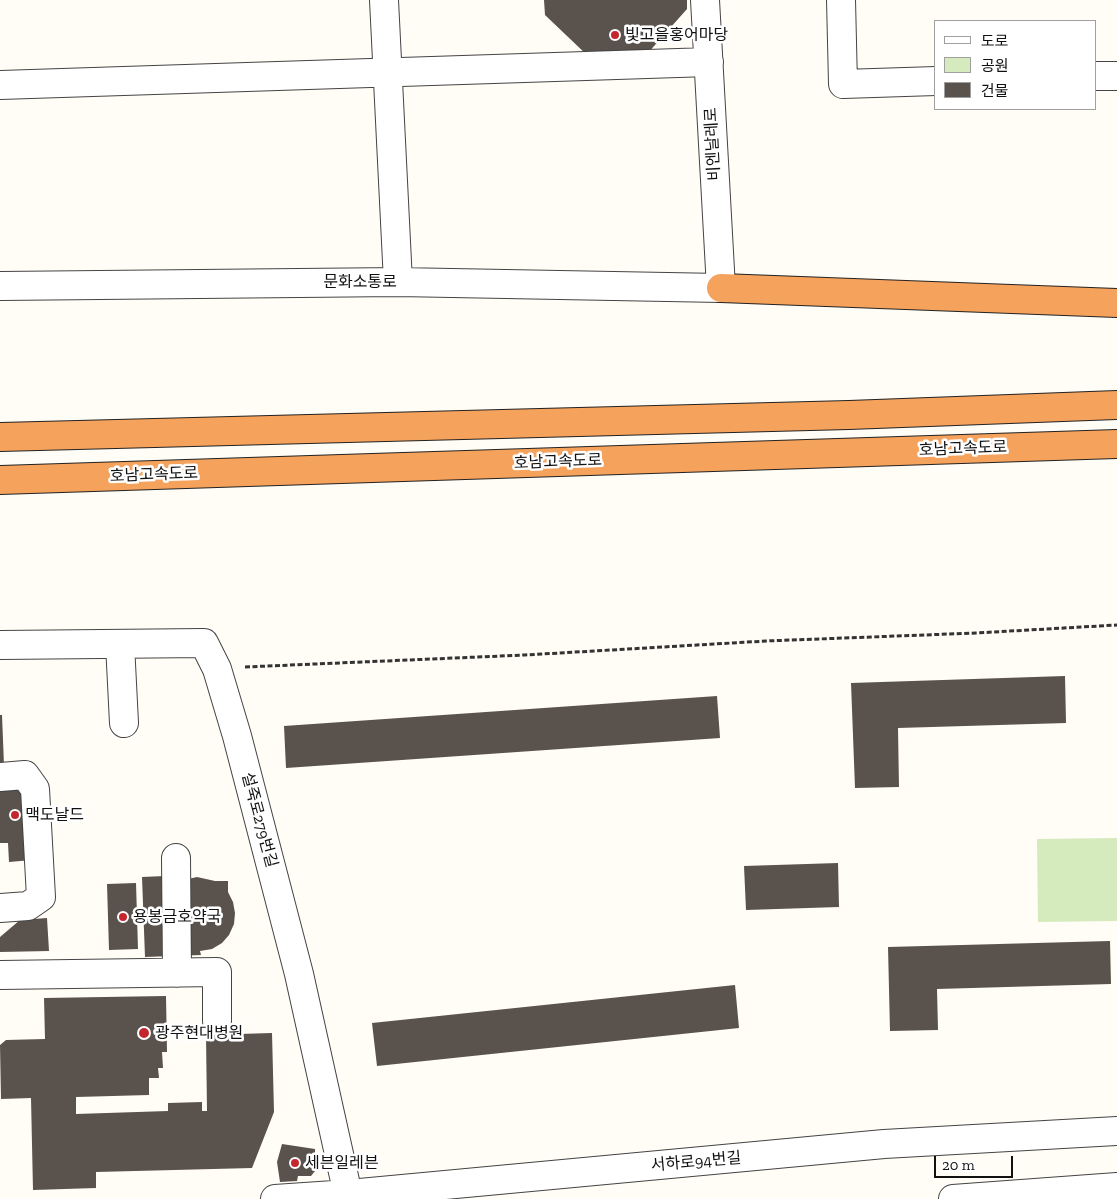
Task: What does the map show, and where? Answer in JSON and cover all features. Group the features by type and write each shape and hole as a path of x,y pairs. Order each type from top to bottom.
{"highway":[{"path":"721,288 1117,303"},
{"path":"0,437 839,415 1117,405"},
{"name":"호남고속도로","path":"0,480 1117,444"}],"street":[{"path":"384,0 398,282"},
{"name":"비엔날레로","path":"706,0 721,288"},
{"path":"841,0 843,84 934,81"},
{"path":"0,85 709,62"},
{"path":"1097,76 1117,76"},
{"name":"문화소통로","path":"0,286 398,282 721,288"},
{"name":"설죽로279번길","path":"0,646 204,643 217,669 299,974 349,1197"},
{"path":"120,644 124,723"},
{"path":"0,777 25,775 35,788 41,897 28,906 0,908"},
{"path":"176,858 177,973"},
{"path":"0,975 217,972 217,1021"},
{"name":"서하로94번길","path":"275,1199 349,1197 884,1144 1117,1131"},
{"path":"953,1199 1110,1192"}],"path":[{"path":"217,669 525,655 766,641 976,634 1117,626"}],"green space":[{"path":"1117,838 1117,921 1038,922 1037,839"}],"building":[{"name":"빛고을홍어마당","path":"544,0 687,0 687,9 647,54 588,56 545,15"},
{"path":"1065,676 1066,723 898,728 899,787 855,788 851,683"},
{"path":"717,696 720,738 286,768 284,726"},
{"path":"0,715 2,715 4,765 0,766"},
{"name":"맥도날드","path":"0,783 28,786 32,860 9,862 8,843 0,843"},
{"path":"838,863 839,907 746,910 744,866"},
{"path":"188,875 188,879 197,877 215,881 228,881 228,892 233,902 235,913 234,924 229,935 222,943 212,949 200,951 201,955 145,957 142,877"},
{"name":"용봉금호약국","path":"136,883 138,949 109,950 107,884"},
{"path":"47,918 49,951 0,952 0,937 20,920"},
{"path":"1110,941 1111,984 937,989 938,1030 890,1031 888,947"},
{"path":"735,985 739,1028 377,1066 372,1023"},
{"path":"166,996 167,1052 162,1052 163,1068 158,1068 159,1078 149,1078 149,1095 76,1097 76,1114 168,1111 168,1103 202,1102 202,1111 207,1111 206,1035 272,1033 274,1112 252,1168 96,1172 96,1188 33,1190 31,1098 1,1099 0,1045 6,1040 45,1039 44,998"},
{"path":"282,1144 315,1149 315,1171 311,1176 298,1176 297,1181 280,1182 277,1162"}],"place":[{"name":"빛고을홍어마당","path":"615,35"},
{"name":"맥도날드","path":"15,815"},
{"name":"용봉금호약국","path":"123,917"},
{"name":"광주현대병원","path":"144,1033"},
{"name":"세븐일레븐","path":"295,1163"}]}
